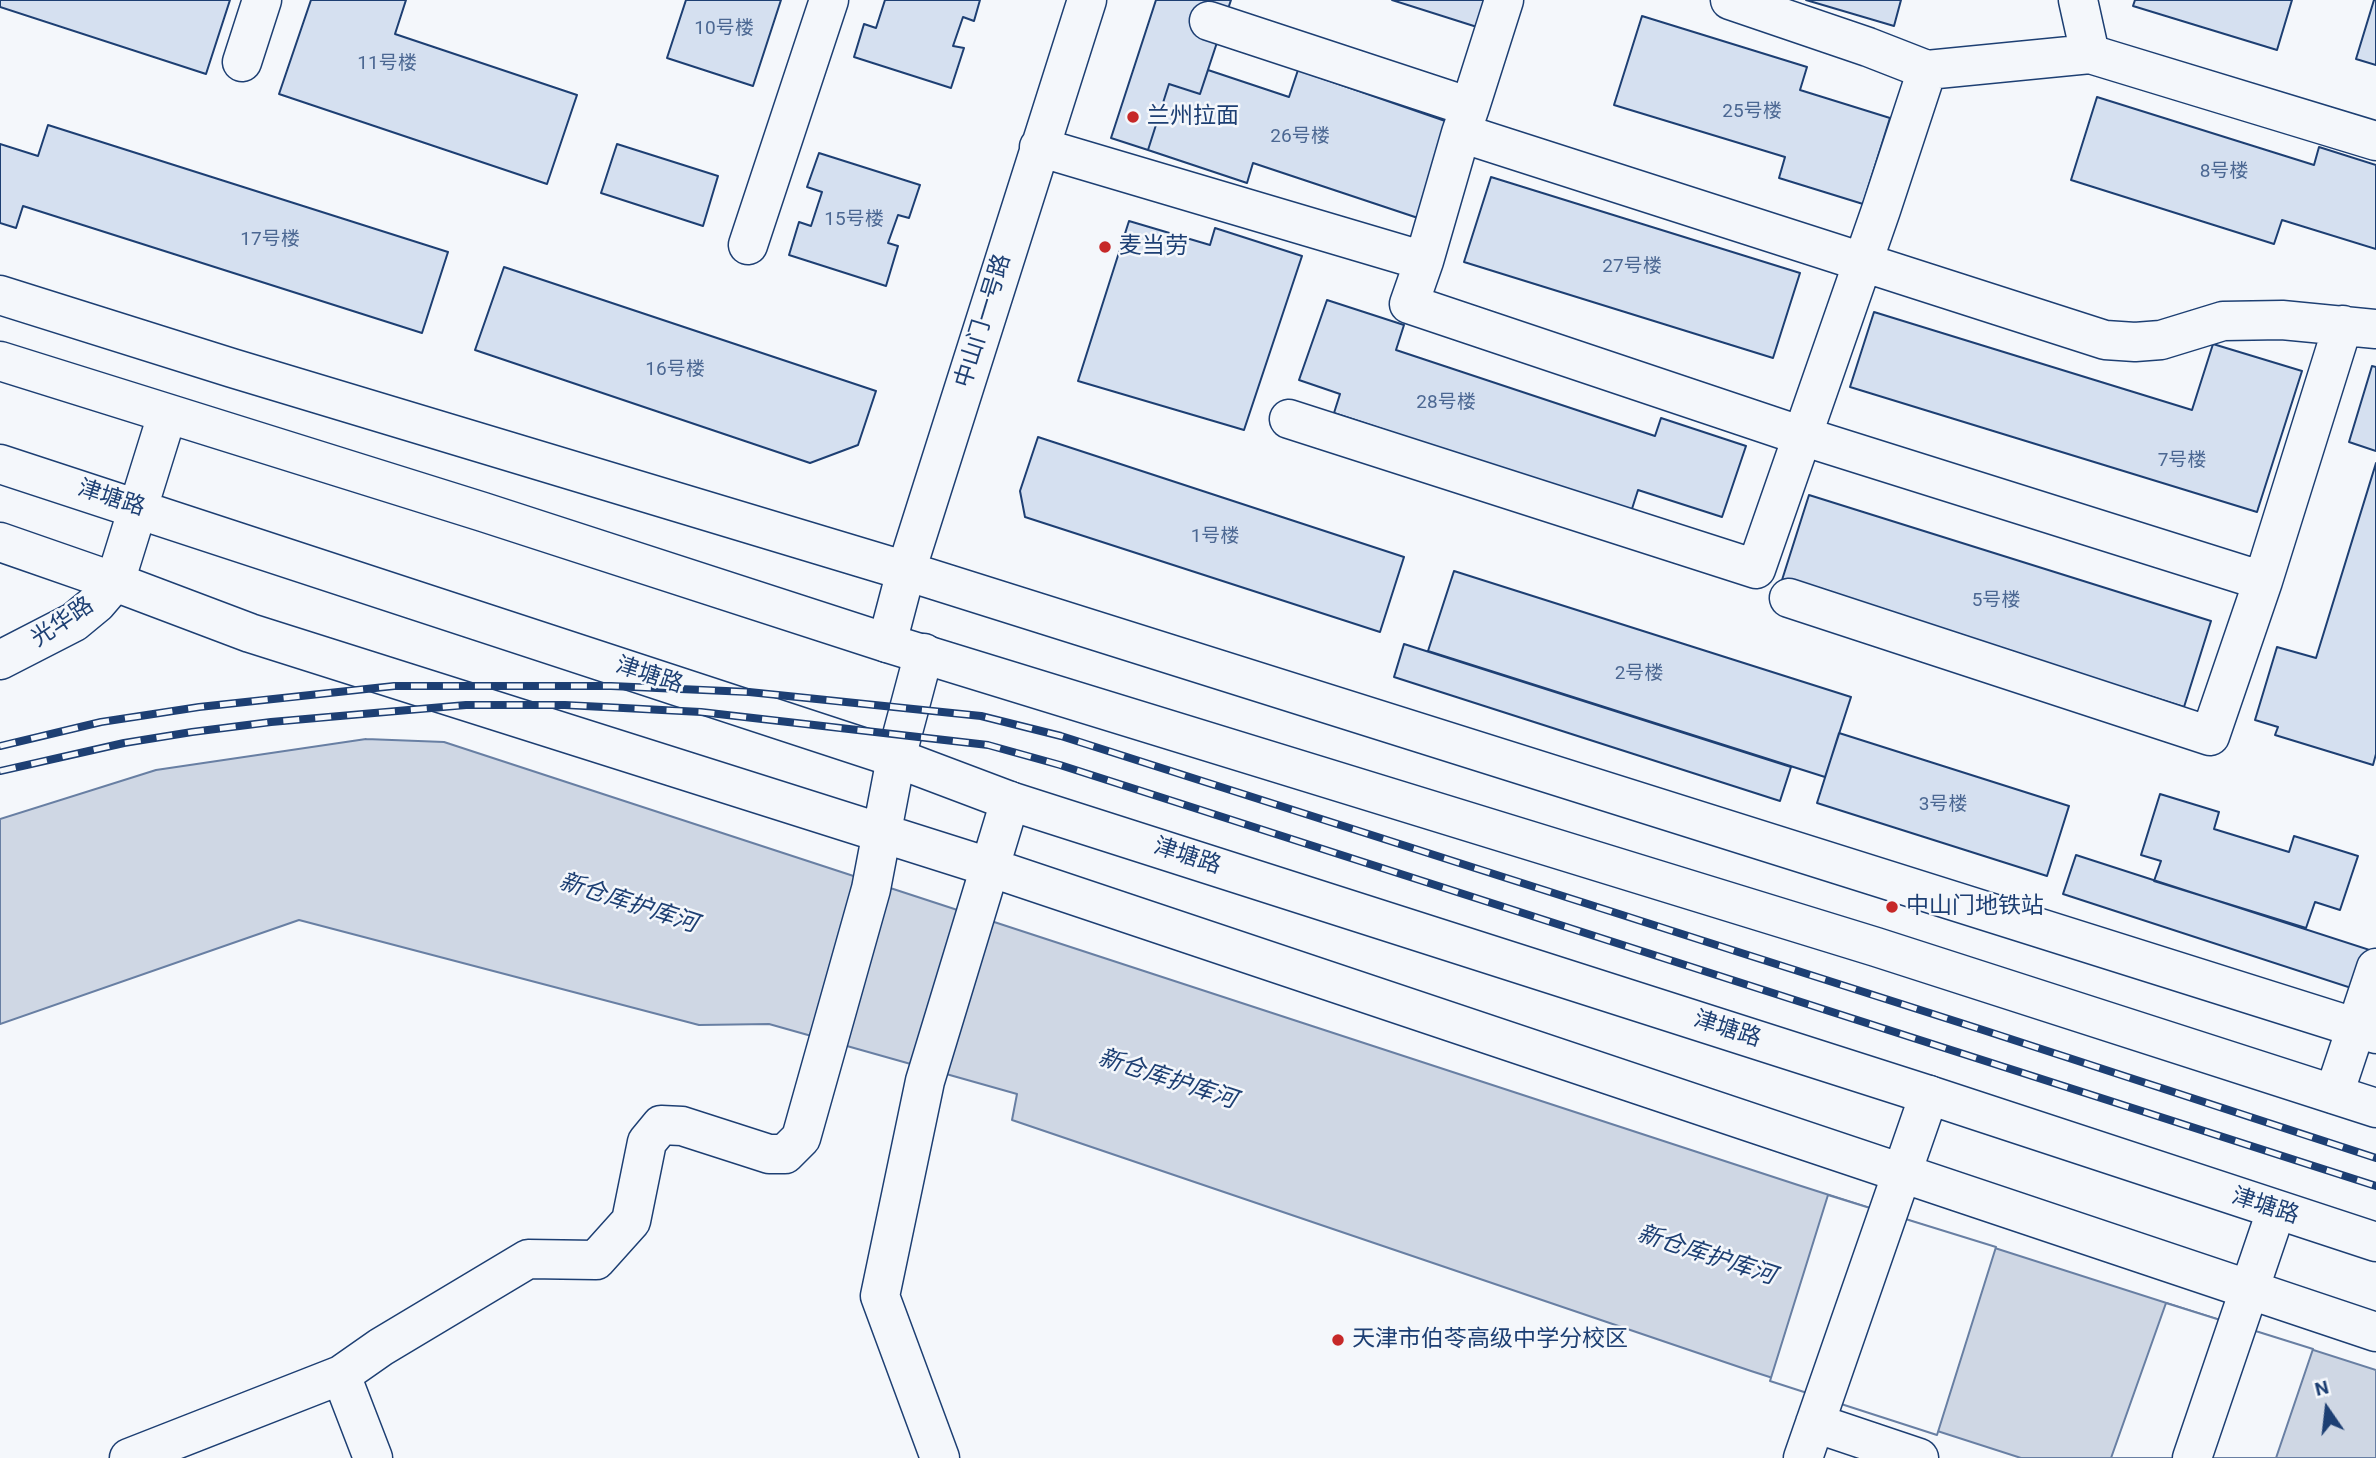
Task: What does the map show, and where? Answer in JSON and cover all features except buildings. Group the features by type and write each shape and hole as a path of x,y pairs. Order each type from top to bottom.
{"street":[{"path":"242,62 262,0"},
{"path":"748,244 829,0"},
{"name":"中山门一号路","path":"887,643 906,571 1087,0"},
{"path":"1504,0 1409,304 1802,436 2263,581"},
{"path":"1730,0 1927,70 2090,54 2376,141"},
{"path":"2078,0 2090,54"},
{"path":"1209,20 1465,120 1861,262 2105,340 2161,340 2223,321 2282,320 2360,327 2263,581 2210,736 1789,598"},
{"path":"1289,419 1756,569 1881,211 1927,70"},
{"path":"1039,148 1424,261"},
{"path":"0,295 245,372 906,571 2366,1031"},
{"path":"0,361 483,512 887,643 1863,942 2376,1108"},
{"name":"光华路","path":"0,660 74,622 97,603 115,582 167,415"},
{"name":"津塘路","path":"0,464 896,758 1010,801 1928,1095 2376,1242"},
{"path":"0,542 250,633 989,867 2376,1332"},
{"path":"129,1458 341,1375 381,1346 528,1259 596,1260 631,1221 647,1142 661,1125 682,1126 769,1154 785,1154 801,1138 871,888 896,758 924,653"},
{"path":"940,1458 880,1296 925,1081 1010,801"},
{"path":"2334,1094 2366,1031 2376,968"},
{"path":"1919,1458 1809,1441 1928,1095"},
{"path":"2192,1458 2276,1211"},
{"path":"341,1375 373,1458"}],"water":[{"name":"新仓库护库河","path":"366,739 444,742 1798,1185 2376,1370 2376,1458 2021,1458 1751,1371 1012,1120 1017,1094 769,1024 699,1025 299,920 0,1024 0,819 156,770"}],"pier":[{"path":"1828,1195 1996,1247 1937,1435 1770,1381"},
{"path":"2166,1303 2313,1349 2276,1458 2111,1458"}],"railway":[{"path":"0,746 101,722 199,707 394,686 611,686 749,692 981,716 1061,736 2376,1158"},
{"path":"0,771 124,743 192,732 271,722 466,705 565,705 701,712 988,745 1060,765 2376,1186"}],"place":[{"name":"兰州拉面","path":"1133,117"},
{"name":"麦当劳","path":"1105,247"},
{"name":"中山门地铁站","path":"1892,907"},
{"name":"天津市伯苓高级中学分校区","path":"1338,1340"}]}
